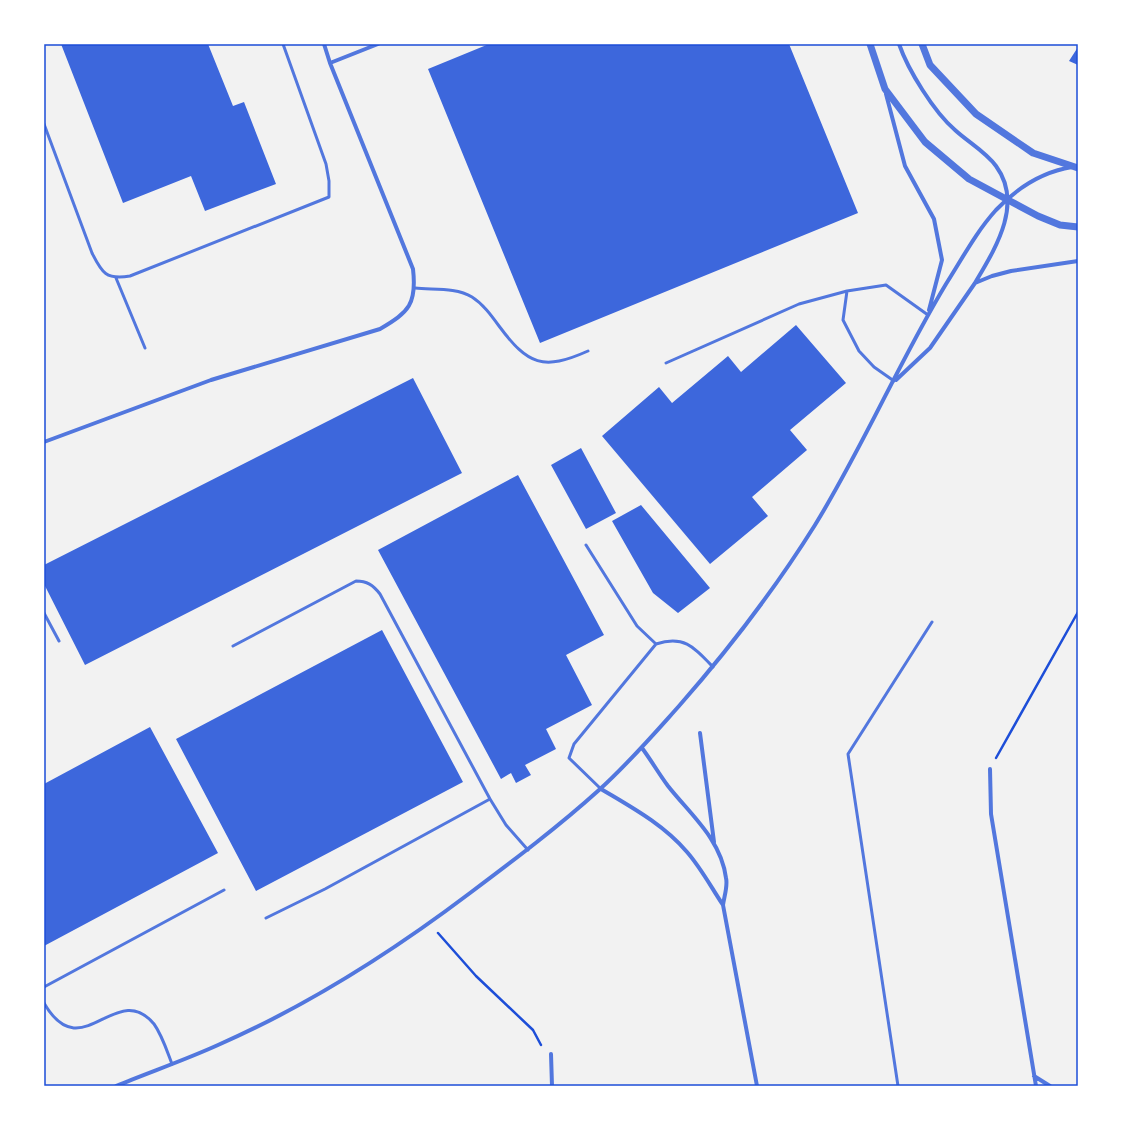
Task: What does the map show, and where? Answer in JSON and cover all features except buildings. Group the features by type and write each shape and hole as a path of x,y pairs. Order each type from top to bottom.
{"street":[{"path":"44,442 211,380 380,329 398,319 410,305 415,288 413,269 330,63 324,44"},
{"path":"330,63 378,44"},
{"path":"870,44 885,89 905,166 934,219 942,260 928,315"},
{"path":"894,381 930,348 976,283 994,251 1005,224 1008,200 1005,180 995,164 953,129 920,86 899,44"},
{"path":"922,44 930,66 976,114 1033,153 1076,167"},
{"path":"885,89 925,142 970,179 1038,216 1060,225 1078,227"},
{"path":"116,1086 219,1045 296,1006 370,962 430,923 528,850 601,789 642,748 713,667 773,588 814,526 856,454 928,315 979,231 998,208 1032,179 1060,169 1076,167"},
{"path":"976,283 992,276 1011,271 1078,261"},
{"path":"700,733 714,842 727,878 723,905 757,1086"},
{"path":"642,748 668,786 699,821 714,842"},
{"path":"990,769 992,814 1036,1086"},
{"path":"601,789 643,814 668,833 702,870 723,905"},
{"path":"551,1054 552,1086"},
{"path":"1034,1076 1050,1086"}],"lane":[{"path":"44,124 92,253 105,274 116,278 130,276 328,197 329,180 326,164 283,44"},
{"path":"116,278 145,348"},
{"path":"666,363 799,304 847,291 886,285 928,315"},
{"path":"415,288 458,291 472,297 488,312 513,345 533,361 566,361 588,351"},
{"path":"847,291 843,320 859,351 874,367 894,381"},
{"path":"586,545 637,626 656,644"},
{"path":"233,646 356,582 364,581 373,585 380,594 490,799 506,826 528,850"},
{"path":"44,613 59,641"},
{"path":"898,1086 848,754 932,622"},
{"path":"601,789 569,758 574,744 656,644 670,639 683,641 696,649 713,667"},
{"path":"266,918 325,889 490,799"},
{"path":"44,987 224,890"},
{"path":"44,1002 60,1023 71,1029 84,1028 111,1014 126,1010 142,1014 154,1025 172,1064"}],"path":[{"path":"990,769 1078,612"},
{"path":"430,923 476,976 532,1030 543,1049 551,1054"}]}
